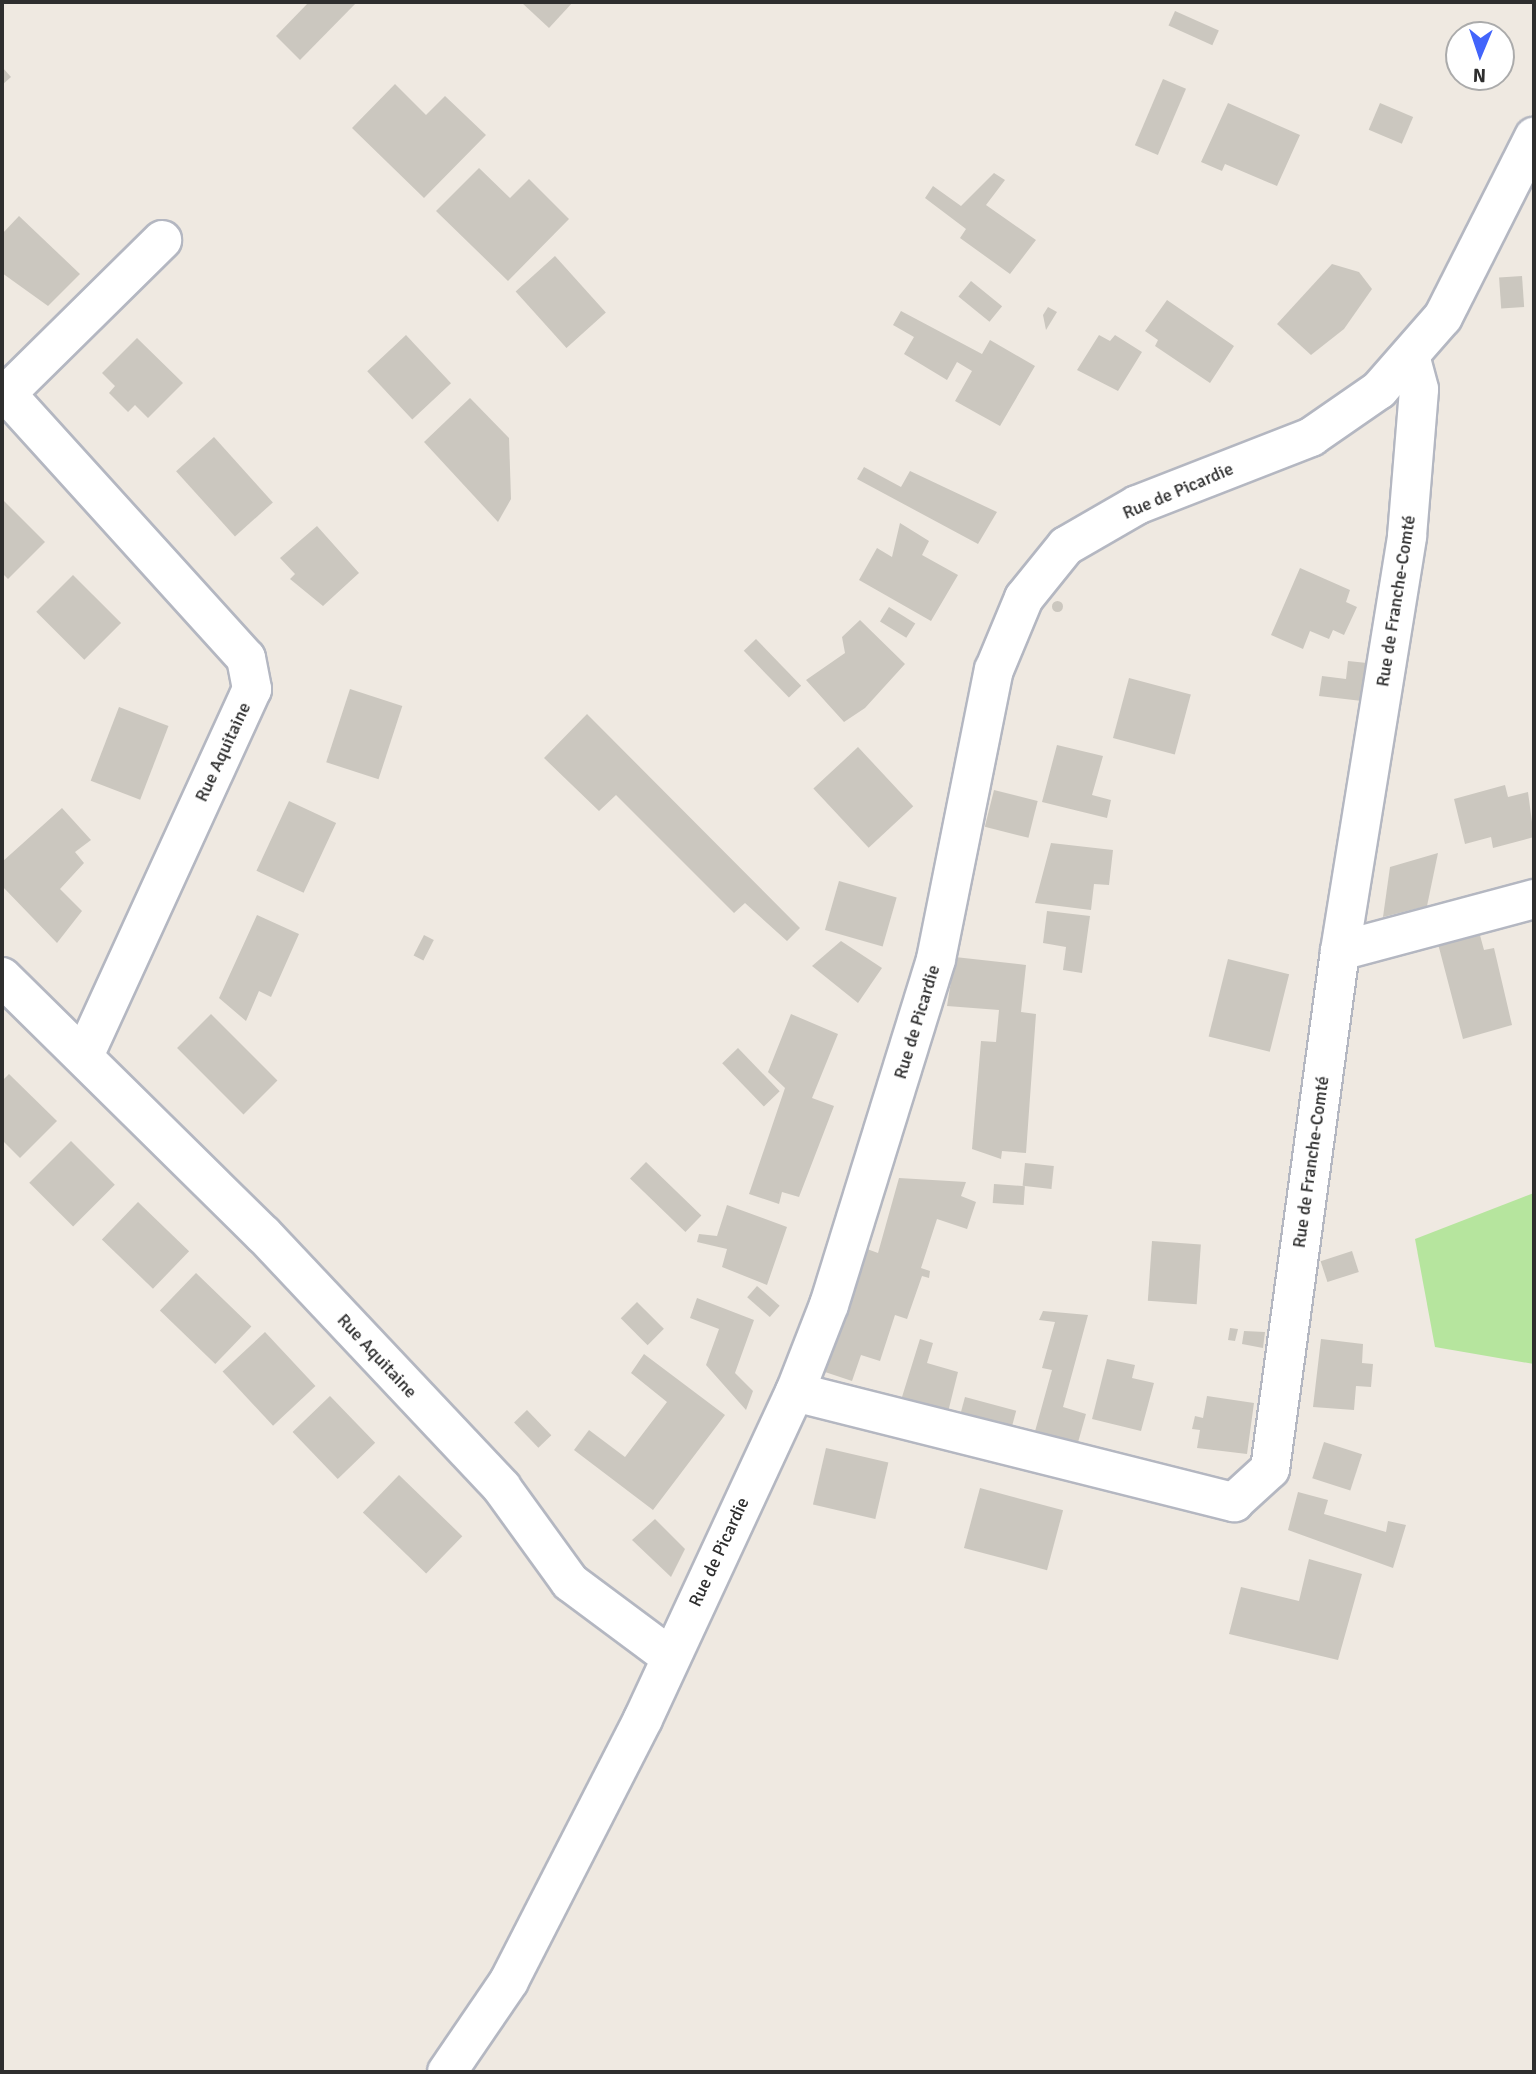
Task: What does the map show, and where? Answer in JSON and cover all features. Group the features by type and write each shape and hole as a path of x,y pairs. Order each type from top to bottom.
{"street":[{"name":"Rue de Picardie","path":"447,2072 509,1981 643,1719 668,1655 795,1392 829,1305 936,959 995,670 1024,598 1066,546 1137,505 1311,437 1411,360 1443,317 1534,137"},
{"name":"Rue Aquitaine","path":"85,1054 252,689 246,658 3,394 162,240"},
{"name":"Rue de Franche-Comté","path":"795,1392 1234,1502 1270,1469 1340,951 1407,536 1419,389 1411,360"},
{"path":"1340,951 1534,899"},
{"name":"Rue Aquitaine","path":"2,977 85,1054 502,1488 570,1582 668,1655"}],"green space":[{"path":"1534,1193 1534,1364 1435,1347 1415,1239"}],"building":[{"path":"309,2 357,2 300,60 276,36"},
{"path":"521,2 573,2 549,28"},
{"path":"1175,11 1219,31 1212,45 1168,26"},
{"path":"2,67 11,77 2,85"},
{"path":"1163,79 1186,89 1158,155 1135,145"},
{"path":"395,84 426,115 445,96 486,135 424,198 352,128"},
{"path":"1228,103 1300,135 1277,186 1225,164 1222,171 1201,162"},
{"path":"1380,103 1413,117 1402,144 1369,130"},
{"path":"479,168 510,198 529,179 569,219 508,281 436,211"},
{"path":"994,173 1005,180 986,205 1036,240 1010,274 960,238 966,229 925,198 933,186 961,206"},
{"path":"19,216 80,274 48,306 2,273 2,234"},
{"path":"555,256 606,312 566,348 516,291"},
{"path":"1332,264 1359,272 1372,289 1344,329 1311,355 1277,324"},
{"path":"1522,276 1524,307 1501,309 1499,278"},
{"path":"971,281 1002,306 989,322 958,297"},
{"path":"1167,300 1234,346 1210,383 1155,346 1158,340 1145,331"},
{"path":"1048,307 1057,312 1046,330 1043,315"},
{"path":"901,311 982,354 990,340 1035,366 1000,426 955,401 972,371 957,362 947,380 904,354 914,337 893,325"},
{"path":"406,335 451,383 412,419 367,371"},
{"path":"1099,335 1110,341 1115,335 1142,352 1118,391 1077,370"},
{"path":"137,338 183,383 148,418 135,405 128,412 109,393 115,386 102,373"},
{"path":"470,398 509,438 511,499 498,522 424,442"},
{"path":"214,437 273,502 235,537 176,471"},
{"path":"864,467 901,487 910,471 997,512 978,544 857,479"},
{"path":"2,499 45,542 8,579 2,573"},
{"path":"900,523 929,541 922,555 958,575 931,621 859,580 877,548 892,557"},
{"path":"317,526 359,573 323,606 290,579 295,574 280,558"},
{"path":"1300,568 1350,590 1346,602 1357,607 1344,635 1333,630 1329,639 1310,631 1303,649 1271,635"},
{"path":"73,575 121,623 84,660 36,612"},
{"path":"1057,600 1063,606 1057,612 1051,606"},
{"path":"889,607 915,623 906,638 880,621"},
{"path":"860,620 905,664 865,708 844,722 806,680 845,653 842,637"},
{"path":"756,639 801,686 789,698 744,651"},
{"path":"1348,661 1367,663 1362,701 1319,696 1322,676 1346,679"},
{"path":"1129,678 1191,695 1175,754 1113,738"},
{"path":"350,689 402,706 379,779 326,762"},
{"path":"119,707 168,726 140,800 91,781"},
{"path":"587,714 800,928 787,941 745,903 734,913 616,795 599,811 544,758"},
{"path":"1057,745 1103,756 1092,795 1111,800 1107,818 1042,802"},
{"path":"858,747 913,806 869,848 813,789"},
{"path":"1505,785 1508,797 1528,792 1534,837 1493,848 1491,837 1465,844 1454,799"},
{"path":"994,790 1038,801 1028,838 985,827"},
{"path":"289,801 336,823 304,893 256,871"},
{"path":"62,808 91,840 75,852 84,863 60,889 82,911 57,943 2,886 2,862"},
{"path":"1051,843 1113,850 1109,885 1094,884 1091,910 1035,903"},
{"path":"1438,853 1427,906 1383,917 1390,867"},
{"path":"839,881 897,898 883,947 825,930"},
{"path":"1047,911 1090,916 1082,973 1063,970 1066,947 1043,943"},
{"path":"257,915 299,934 271,997 259,991 246,1021 219,998"},
{"path":"1478,928 1484,950 1494,948 1512,1025 1463,1039 1437,940"},
{"path":"424,935 434,940 423,960 414,955"},
{"path":"841,941 882,968 858,1003 812,966"},
{"path":"955,957 1026,965 1021,1012 1036,1014 1026,1153 1002,1151 1001,1159 972,1149 981,1041 996,1042 999,1010 947,1006"},
{"path":"1228,959 1289,974 1270,1052 1209,1037"},
{"path":"211,1014 277,1080 244,1114 177,1048"},
{"path":"791,1014 838,1034 812,1098 834,1106 799,1197 782,1192 779,1204 749,1194 785,1088 768,1072"},
{"path":"738,1048 780,1091 764,1106 722,1063"},
{"path":"9,1074 57,1121 20,1158 2,1140 2,1081"},
{"path":"71,1141 115,1185 73,1227 29,1183"},
{"path":"646,1162 701,1215 685,1232 630,1179"},
{"path":"1025,1163 1054,1166 1051,1189 1023,1186"},
{"path":"899,1178 966,1182 961,1196 976,1202 967,1229 937,1219 921,1268 930,1271 929,1278 922,1276 907,1319 895,1315 880,1361 861,1355 852,1381 825,1372 867,1249 878,1253"},
{"path":"994,1184 1025,1186 1024,1205 993,1203"},
{"path":"138,1202 189,1251 153,1289 102,1239"},
{"path":"727,1205 787,1227 767,1285 722,1267 727,1249 697,1242 699,1234 717,1236"},
{"path":"1152,1241 1201,1244 1197,1304 1148,1301"},
{"path":"1352,1251 1359,1272 1327,1282 1321,1261"},
{"path":"196,1273 251,1326 215,1364 160,1310"},
{"path":"757,1286 780,1306 770,1317 747,1297"},
{"path":"697,1298 754,1320 735,1373 753,1391 746,1410 706,1365 719,1329 690,1318"},
{"path":"637,1302 664,1329 648,1345 621,1318"},
{"path":"1043,1311 1088,1315 1063,1407 1086,1414 1077,1446 1034,1435 1052,1370 1042,1368 1055,1322 1039,1320"},
{"path":"1230,1328 1238,1329 1235,1341 1228,1340"},
{"path":"1244,1331 1265,1332 1263,1348 1242,1344"},
{"path":"265,1332 315,1386 273,1426 223,1372"},
{"path":"920,1339 933,1343 927,1363 958,1372 948,1412 902,1397"},
{"path":"1321,1339 1363,1344 1362,1363 1373,1364 1371,1387 1356,1386 1354,1410 1313,1407"},
{"path":"644,1354 725,1415 653,1510 574,1450 589,1430 625,1457 667,1402 631,1373"},
{"path":"1107,1359 1135,1365 1132,1378 1154,1383 1141,1431 1092,1419"},
{"path":"330,1396 375,1443 338,1479 293,1432"},
{"path":"1207,1396 1254,1403 1247,1454 1197,1448 1200,1430 1192,1429 1195,1416 1203,1418"},
{"path":"965,1397 1016,1411 1011,1429 960,1415"},
{"path":"527,1410 551,1435 538,1448 514,1423"},
{"path":"1324,1442 1362,1454 1350,1491 1312,1478"},
{"path":"826,1448 888,1462 875,1519 813,1505"},
{"path":"399,1475 462,1536 426,1574 363,1512"},
{"path":"980,1488 1063,1510 1047,1570 964,1548"},
{"path":"1298,1492 1328,1500 1324,1514 1386,1532 1388,1521 1406,1525 1393,1568 1288,1530"},
{"path":"655,1519 685,1549 671,1577 632,1540"},
{"path":"1309,1559 1362,1574 1338,1660 1229,1634 1241,1587 1299,1601"}]}
